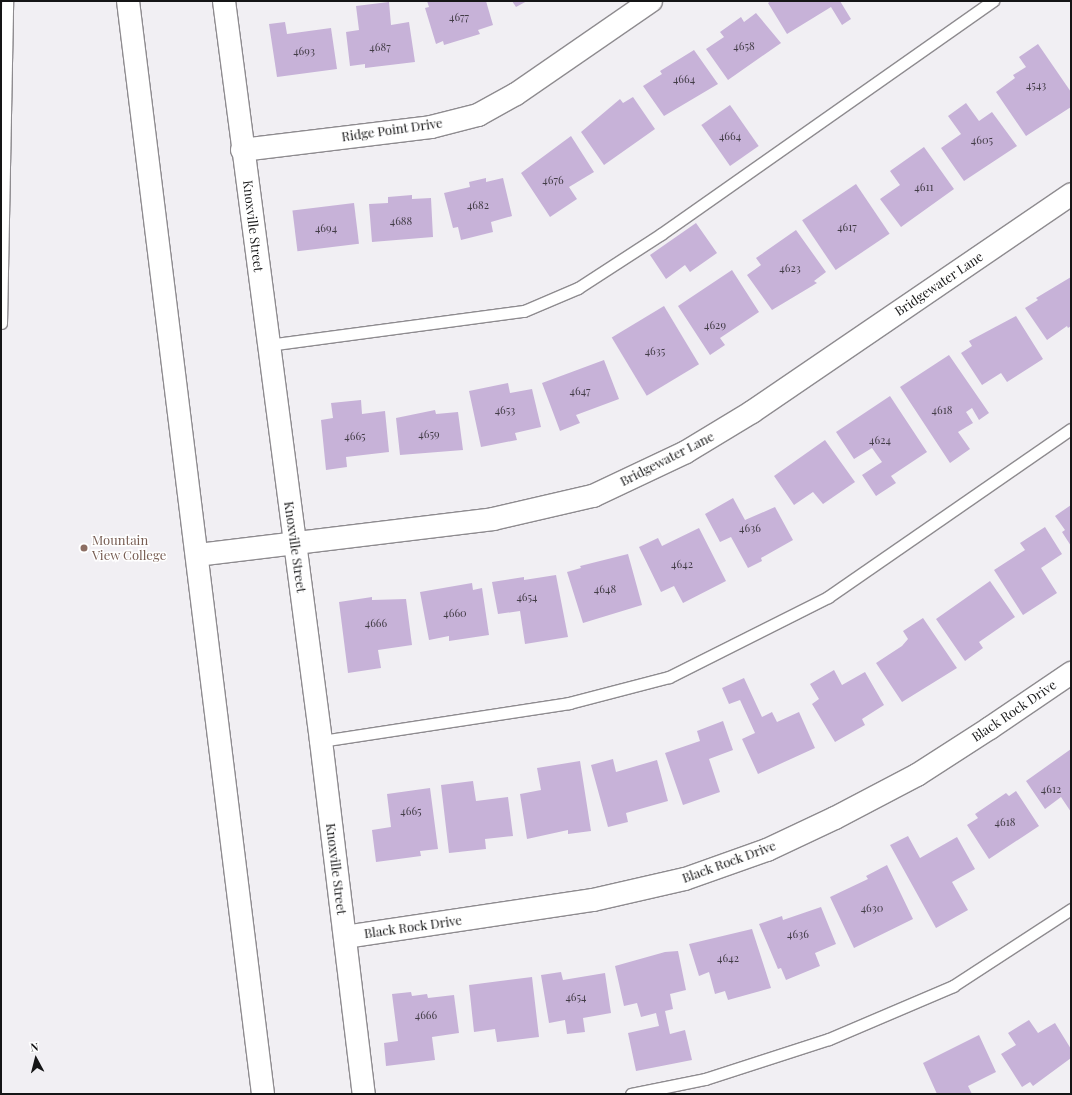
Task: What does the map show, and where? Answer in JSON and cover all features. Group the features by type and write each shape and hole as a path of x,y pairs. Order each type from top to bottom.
{"street":[{"path":"128,1 263,1094"},
{"name":"Knoxville Street","path":"224,1 242,150 320,741 364,1094"},
{"name":"Ridge Point Drive","path":"242,150 431,127 478,115 516,94 651,1"},
{"name":"Bridgewater Lane","path":"197,555 493,519 592,496 686,452 752,412 1071,194"},
{"name":"Black Rock Drive","path":"345,937 593,900 685,879 767,850 835,818 917,775 1071,673"}],"lane":[{"path":"1,323 8,1"},
{"path":"268,345 524,311 578,288 661,234 993,1"},
{"path":"320,741 569,703 669,677 828,597 1071,429"},
{"path":"631,1094 705,1080 829,1039 953,986 1071,909"}],"building":[{"path":"427,1 486,1 493,25 478,30 480,34 444,45 443,41 436,44 425,8 429,7"},
{"path":"512,1 527,1 516,7"},
{"path":"771,1 840,1 851,19 842,25 831,7 787,34 768,3"},
{"path":"389,2 391,25 409,22 415,62 365,68 365,64 350,66 346,32 359,30 356,6"},
{"path":"756,13 781,43 728,80 706,49 724,37 720,32 741,17 744,22"},
{"path":"285,22 287,34 331,28 337,69 277,77 269,24"},
{"path":"1038,44 1071,92 1071,107 1026,136 996,92 1015,78 1013,75 1026,67 1019,57"},
{"path":"694,50 718,84 664,116 643,86 662,74 660,71"},
{"path":"633,97 655,129 604,165 581,132 620,99 623,103"},
{"path":"966,103 979,121 992,112 1017,146 964,181 941,148 961,134 948,116"},
{"path":"730,105 759,146 730,166 701,125"},
{"path":"571,136 594,172 569,187 577,199 550,217 521,173"},
{"path":"924,147 954,189 901,227 880,199 900,185 890,171"},
{"path":"486,178 486,182 503,178 512,216 491,222 493,232 461,240 458,227 453,228 444,193 470,187 469,182"},
{"path":"856,184 890,234 836,270 802,220"},
{"path":"412,195 412,199 431,198 433,237 372,242 369,204 388,203 388,197"},
{"path":"354,203 359,244 297,251 292,211"},
{"path":"696,223 717,253 690,272 685,265 666,279 650,255"},
{"path":"796,230 826,272 814,281 817,283 772,310 747,275 761,265 756,258"},
{"path":"732,270 759,312 720,338 725,345 710,355 678,306"},
{"path":"1071,277 1071,326 1068,328 1067,326 1047,340 1025,308 1038,300 1036,298"},
{"path":"664,306 699,364 647,396 612,337"},
{"path":"1016,316 1043,359 1007,382 1001,373 982,385 961,353 972,346 969,341"},
{"path":"949,355 989,413 979,420 972,408 966,412 973,423 958,432 970,449 950,463 900,387"},
{"path":"604,360 619,399 576,415 580,423 560,431 542,383"},
{"path":"508,383 510,393 532,389 541,427 515,433 517,440 481,447 469,391"},
{"path":"890,396 927,452 891,476 896,483 876,496 862,475 882,462 872,448 854,459 836,432"},
{"path":"361,400 362,414 385,411 389,452 346,457 347,467 326,470 321,420 333,418 331,403"},
{"path":"435,410 436,414 458,412 463,450 400,455 396,418"},
{"path":"825,440 855,482 823,504 813,492 794,505 774,476"},
{"path":"733,498 745,520 775,507 793,540 761,558 762,561 748,568 731,537 720,542 705,514"},
{"path":"1071,505 1071,546 1062,532 1065,530 1055,516"},
{"path":"1045,527 1062,554 1041,568 1057,593 1023,615 994,570 1025,550 1020,543"},
{"path":"699,528 726,581 683,603 674,586 661,592 639,547 658,538 662,546"},
{"path":"628,554 642,605 583,623 567,572 581,568 580,566"},
{"path":"556,575 568,637 525,644 520,611 498,614 492,582 524,577 524,580"},
{"path":"990,581 1015,617 979,642 983,648 965,661 936,619"},
{"path":"472,583 473,590 482,588 489,635 449,641 449,636 429,640 420,592"},
{"path":"372,597 372,600 406,599 412,645 378,650 381,668 348,673 339,602"},
{"path":"923,618 957,668 902,702 876,663 902,646 908,639 903,631"},
{"path":"834,670 842,685 865,672 884,705 862,719 865,725 835,742 812,704 819,699 810,684"},
{"path":"744,678 762,717 772,712 777,722 799,712 815,748 758,774 742,739 755,733 740,700 729,704 722,688"},
{"path":"723,721 733,750 709,759 720,792 683,805 665,753 700,741 697,731"},
{"path":"1071,749 1071,812 1061,797 1045,809 1026,781"},
{"path":"613,759 616,772 657,760 668,801 626,813 628,822 608,827 591,765"},
{"path":"580,761 591,831 568,834 568,830 527,839 520,794 541,790 537,768"},
{"path":"473,781 476,801 508,797 513,836 485,839 486,849 449,853 441,785"},
{"path":"430,788 438,849 420,851 421,856 376,862 372,830 391,827 387,794"},
{"path":"1016,791 1039,826 989,859 967,825 978,818 975,814 1006,793 1009,796"},
{"path":"908,836 920,858 957,837 975,869 952,882 968,910 936,928 890,845"},
{"path":"887,865 913,919 854,948 830,897 868,879 866,876"},
{"path":"821,907 836,944 815,953 820,966 786,980 781,968 778,969 759,924 782,916 783,920"},
{"path":"752,929 771,988 728,1000 725,991 715,994 709,972 699,976 689,944"},
{"path":"678,951 686,990 670,994 673,1009 665,1011 670,1034 685,1030 692,1060 636,1071 628,1033 659,1026 656,1013 641,1017 637,1003 624,1006 615,966 665,952"},
{"path":"561,972 563,980 605,973 611,1013 583,1018 585,1032 567,1034 565,1020 549,1023 541,975"},
{"path":"532,977 539,1037 497,1042 495,1029 474,1032 469,985"},
{"path":"411,992 412,996 427,994 428,998 454,995 459,1033 432,1037 435,1060 386,1066 384,1043 398,1041 392,994"},
{"path":"1029,1020 1038,1033 1055,1023 1071,1049 1071,1058 1033,1086 1030,1082 1022,1087 1001,1054 1016,1045 1008,1033"},
{"path":"979,1035 996,1072 968,1086 972,1094 937,1094 923,1063"}],"place":[{"name":"Mountain View College","path":"84,548"}]}
